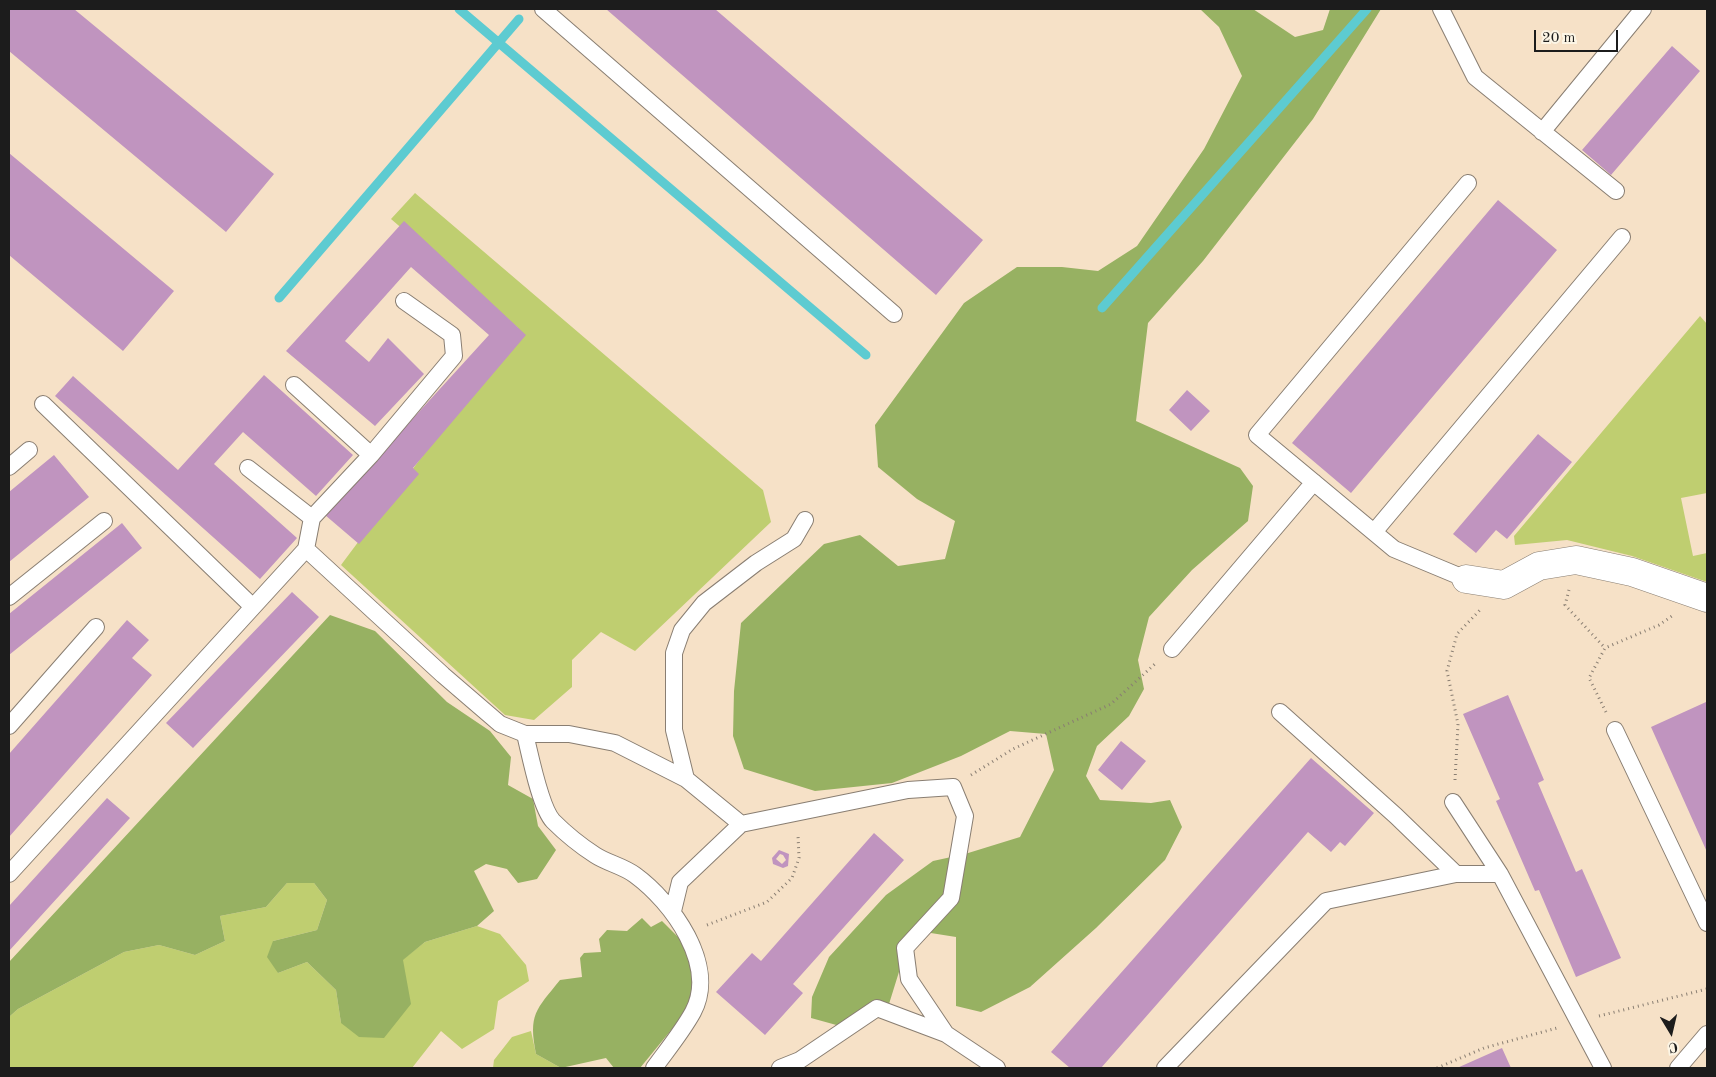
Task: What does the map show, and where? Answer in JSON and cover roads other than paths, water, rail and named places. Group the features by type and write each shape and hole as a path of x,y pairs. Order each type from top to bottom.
{"street":[{"path":"1466,579 1504,585 1539,566 1576,560 1632,572 1704,597"}],"lane":[{"path":"543,9 894,314"},
{"path":"1441,9 1475,77 1616,191"},
{"path":"1542,132 1643,9"},
{"path":"1466,579 1394,549 1257,435 1468,182"},
{"path":"1374,532 1622,237"},
{"path":"9,874 306,549 312,518 371,455 454,356 452,335 404,301"},
{"path":"294,385 371,455"},
{"path":"43,404 253,608"},
{"path":"9,467 29,450"},
{"path":"248,468 312,518"},
{"path":"1172,649 1314,482"},
{"path":"686,778 674,730 674,653 682,630 704,603 756,563 794,539 805,520"},
{"path":"9,597 104,521"},
{"path":"306,549 443,675 500,724 525,734 569,734 615,743 686,778 741,824"},
{"path":"9,726 96,627"},
{"path":"1280,712 1396,816 1456,874"},
{"path":"1614,730 1707,923"},
{"path":"525,734 542,794 552,820 595,855 635,875 673,911 689,939 700,974 700,992 694,1011 654,1068"},
{"path":"673,911 680,882 741,824 908,790 953,787 965,816 951,898 904,948 909,979 946,1034"},
{"path":"1454,802 1500,874 1603,1068"},
{"path":"1165,1068 1326,901 1456,874 1500,874"},
{"path":"780,1068 800,1060 877,1008 946,1034 997,1068"},
{"path":"1678,1068 1707,1034"}],"waterway":[{"path":"459,9 866,355"},
{"path":"1102,308 1367,9"},
{"path":"279,298 519,19"}]}
